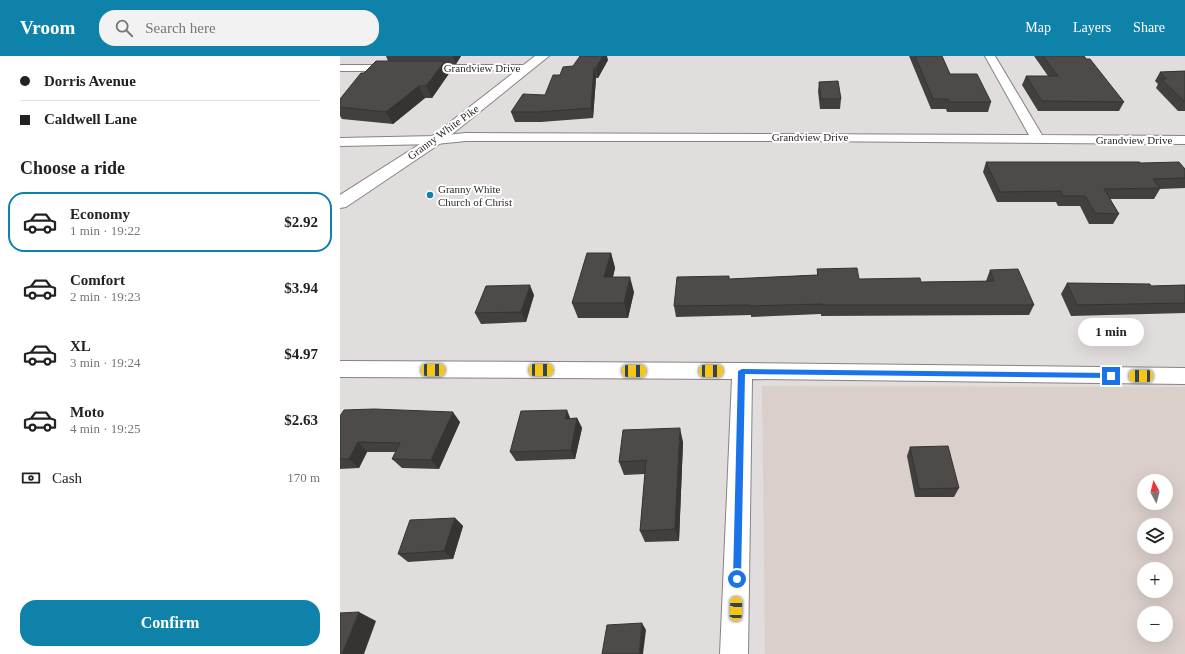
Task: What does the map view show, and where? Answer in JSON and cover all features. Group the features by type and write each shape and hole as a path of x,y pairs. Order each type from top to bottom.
{"main road":[{"name":"Granny White Pike","path":"340,203 436,140 543,56"}],"street":[{"path":"990,56 1038,140"},
{"name":"Grandview Drive","path":"340,68 528,68"},
{"name":"Grandview Drive","path":"340,142 436,140 466,137 799,137 1185,140"},
{"path":"340,369 742,371 1185,376"},
{"path":"734,654 742,371"}],"shaded area":[{"path":"762,386 1185,387 1185,654 765,654"}],"building":[{"path":"580,56 603,56 596,68 594,68 591,108 538,112 511,112 523,94 545,95 553,75 560,75 563,67 573,66"},
{"path":"915,56 942,56 950,74 977,74 991,102 950,102 948,99 933,99"},
{"path":"1043,56 1084,56 1086,59 1090,59 1124,102 1042,101 1026,76 1058,76"},
{"path":"376,61 445,61 426,86 419,86 386,112 340,107 340,99 361,73 364,73"},
{"path":"1185,71 1184,101 1161,79 1167,79 1160,72"},
{"path":"838,81 841,99 821,99 819,82"},
{"path":"986,162 1179,162 1185,169 1185,178 1153,179 1160,188 1104,189 1119,214 1095,213 1085,196 1063,196 1061,191 1000,192"},
{"path":"587,253 611,253 604,277 630,277 624,303 572,303"},
{"path":"857,268 859,279 920,278 921,282 994,281 990,270 1018,269 1034,305 822,304 674,306 677,277 729,276 729,279 818,275 817,269"},
{"path":"1067,283 1150,284 1151,286 1185,285 1185,303 1077,305"},
{"path":"530,285 521,312 475,313 486,286"},
{"path":"374,409 453,412 431,460 392,459 400,443 358,442 349,459 340,459 340,416 344,410"},
{"path":"567,410 565,419 577,418 571,450 510,452 521,411"},
{"path":"680,428 675,529 640,531 646,460 619,462 623,430"},
{"path":"948,446 959,488 919,489 910,447"},
{"path":"455,518 444,551 398,554 410,520"},
{"path":"359,612 342,654 340,654 340,613"},
{"path":"642,623 639,654 602,654 607,625"}],"place":[{"name":"Granny White Church of Christ","path":"430,195"}],"route":[{"path":"737,579 742,371 1111,376"}]}
